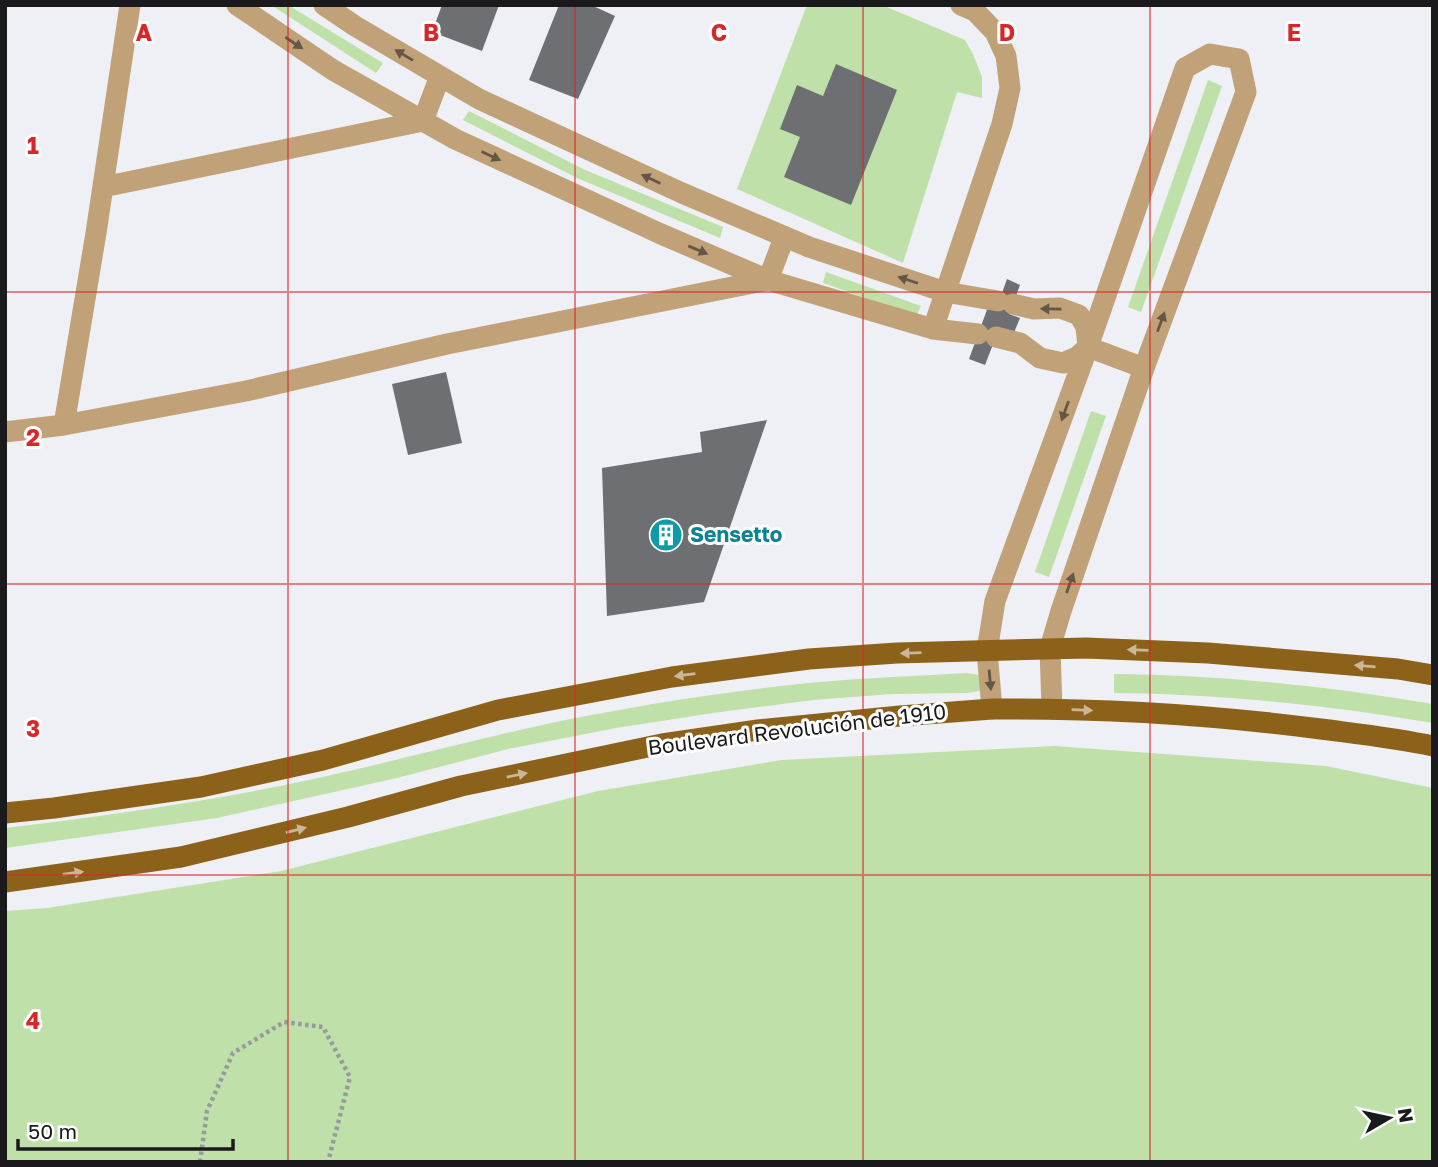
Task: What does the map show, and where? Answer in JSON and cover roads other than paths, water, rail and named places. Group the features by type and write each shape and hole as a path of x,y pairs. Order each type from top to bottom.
{"main road":[{"path":"5,813 201,787 323,760 498,710 672,677 809,659 1050,648 1208,653 1398,669 1433,675"},
{"name":"Boulevard Revolución de 1910","path":"5,882 181,857 348,817 461,786 662,744 758,730 992,709 1052,709 1180,714 1407,740 1433,746"}],"street":[{"path":"64,425 130,5"},
{"path":"237,5 334,70 455,139 768,280 933,328 987,335 1020,343 1040,358 1063,363 1077,357 1088,347"},
{"path":"324,5 355,26 492,105 784,237 945,292 1034,309 1060,309 1079,315 1086,327 1088,347"},
{"path":"933,328 1002,124 1010,89 1006,56 995,32 975,11 961,5"},
{"path":"992,709 987,651 995,601 1088,347 1185,68 1210,54 1238,59 1246,92 1144,368 1050,648 1052,709"},
{"path":"423,121 440,76"},
{"path":"103,187 423,121"},
{"path":"768,280 784,237"},
{"path":"5,432 64,425 246,391 447,344 768,280"},
{"path":"1088,347 1144,368"}],"place":[{"name":"Sensetto","path":"666,535"}]}
